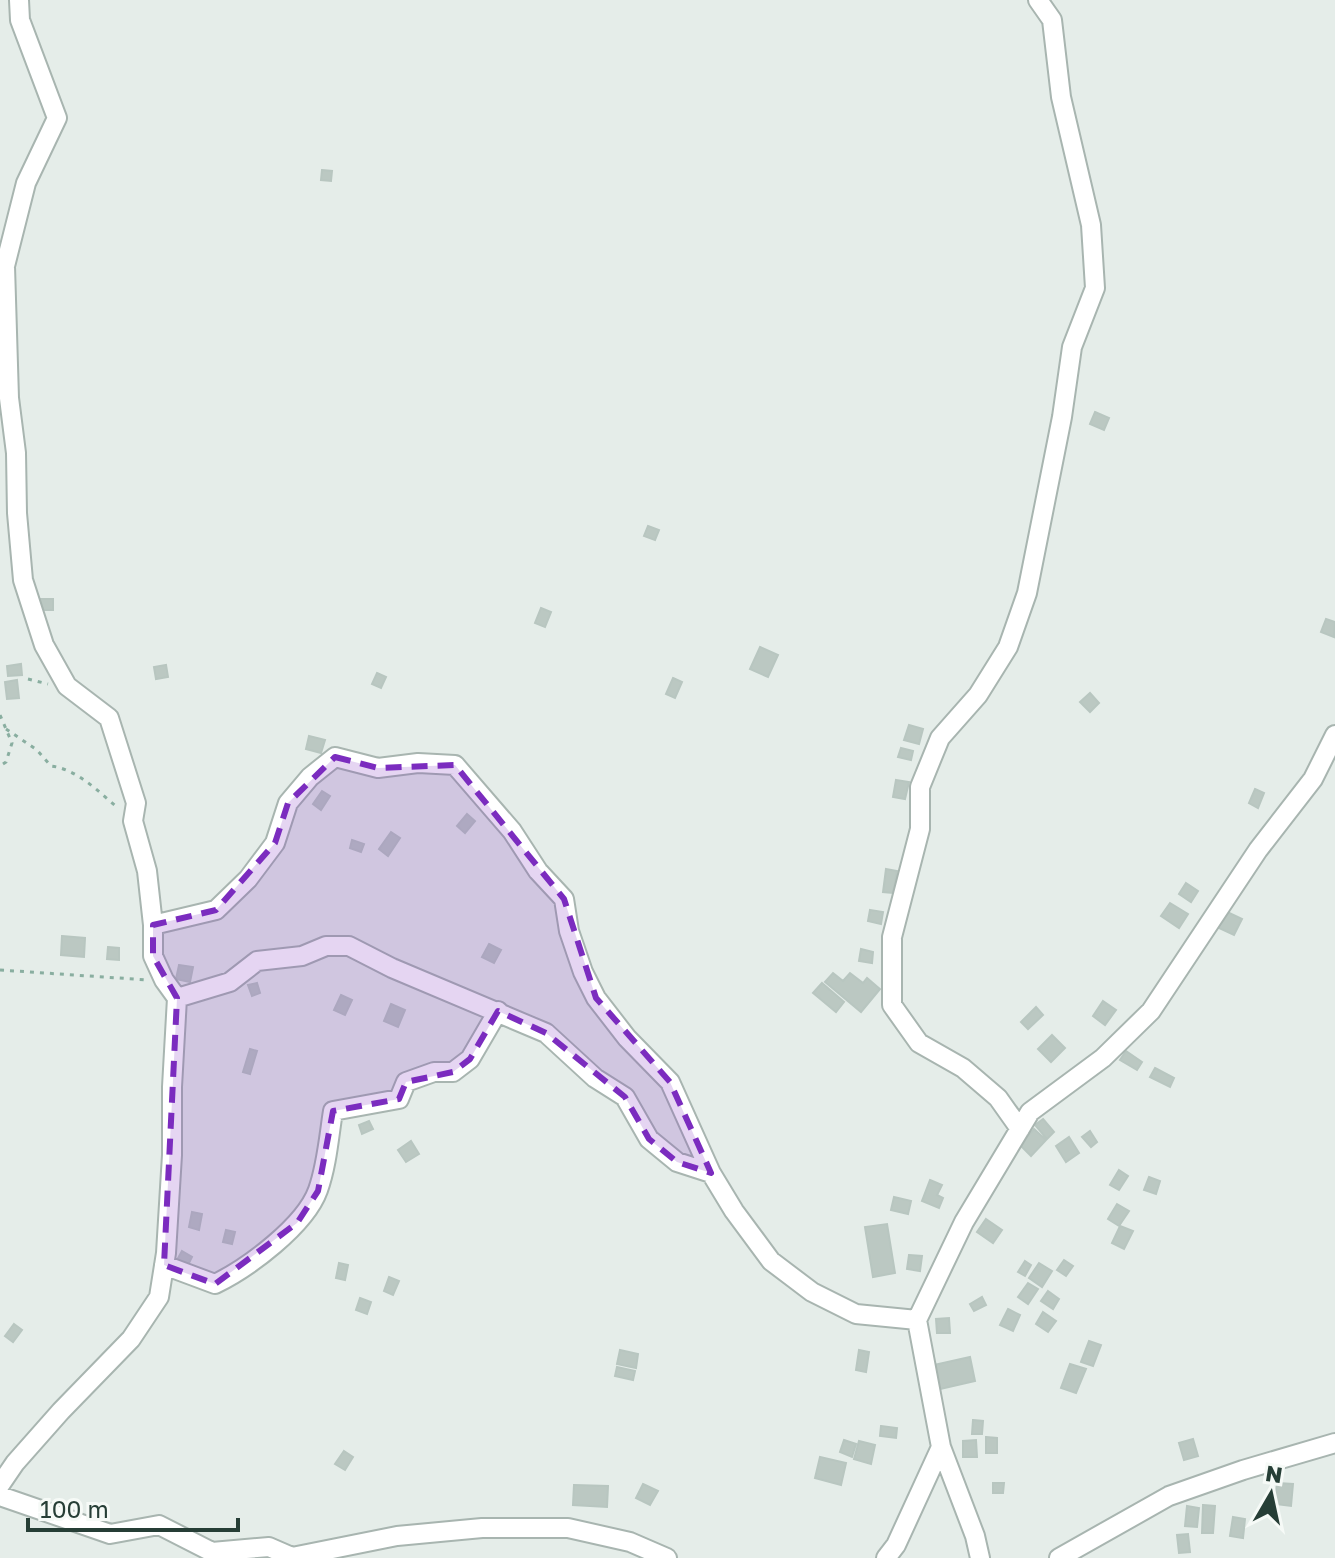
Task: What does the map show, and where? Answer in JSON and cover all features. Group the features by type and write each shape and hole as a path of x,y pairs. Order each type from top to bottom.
{"street":[{"path":"0,1485 15,1463 61,1411 131,1339 159,1297 172,1155 177,998 153,956 147,871 133,821 136,803 109,718 67,686 44,645 23,580 16,453 9,398 5,266 26,183 57,118 20,20 19,0"},
{"path":"1020,1129 998,1098 963,1068 919,1043 892,1005 892,937 920,829 920,787 940,738 978,695 1008,647 1027,593 1062,417 1072,347 1095,288 1091,225 1061,97 1052,20 1038,0"},
{"path":"980,1558 975,1536 941,1447 917,1320 964,1222 1030,1112 1103,1058 1151,1011 1258,850 1313,779 1335,735"},
{"path":"153,925 216,910 248,879 275,843 288,803 310,777 335,757 378,768 418,763 455,765 512,831 538,871 564,899 569,931 596,998 627,1038 670,1082 711,1173 734,1211 771,1261 812,1292 856,1314 917,1320"},
{"path":"177,998 230,982 257,961 302,956 326,946 349,946 392,968 546,1033 595,1078 625,1097 649,1139 677,1162 711,1173"},
{"path":"164,1265 215,1284 256,1258 297,1223 318,1191 333,1111 399,1099 406,1082 434,1072 453,1072 470,1059 498,1011"},
{"path":"1059,1558 1169,1496 1335,1443"},
{"path":"886,1558 896,1545 941,1447"},
{"path":"0,1496 110,1534 159,1525 212,1552 269,1547 292,1557 397,1536 482,1528 568,1528 630,1542 667,1558"}],"path":[{"path":"0,715 12,743 6,762 0,766"},
{"path":"6,729 37,750 51,766 62,767 81,778 133,821"},
{"path":"0,970 164,980"}],"highlighted area":[{"path":"335,757 378,768 455,765 564,899 596,998 670,1082 711,1173 677,1162 649,1139 625,1097 546,1033 498,1011 470,1059 453,1072 406,1082 399,1099 333,1111 318,1191 297,1223 215,1284 164,1265 177,998 153,956 153,925 216,910 275,843 288,803"}],"building":[{"path":"322,170 332,171 331,181 321,180"},
{"path":"1095,412 1109,418 1104,430 1090,424"},
{"path":"648,526 659,530 655,540 644,536"},
{"path":"40,599 53,599 53,610 40,610"},
{"path":"541,608 551,612 545,627 535,623"},
{"path":"1326,619 1335,622 1334,637 1321,632"},
{"path":"760,647 778,655 768,677 750,669"},
{"path":"21,664 22,675 8,676 7,666"},
{"path":"166,665 168,677 156,679 154,667"},
{"path":"377,673 386,677 381,688 372,684"},
{"path":"673,678 682,682 675,698 666,694"},
{"path":"17,680 19,698 7,699 5,682"},
{"path":"1090,693 1099,703 1090,712 1080,702"},
{"path":"909,725 923,729 919,744 904,740"},
{"path":"309,736 325,740 321,753 306,749"},
{"path":"901,748 913,751 911,760 898,757"},
{"path":"896,780 909,782 905,799 893,797"},
{"path":"1255,789 1264,793 1258,808 1249,803"},
{"path":"322,791 330,796 321,810 313,804"},
{"path":"467,814 475,821 465,833 457,826"},
{"path":"391,832 400,838 388,856 379,849"},
{"path":"352,840 364,844 361,852 350,848"},
{"path":"886,869 897,871 893,893 883,892"},
{"path":"1186,883 1198,891 1191,902 1179,894"},
{"path":"1170,903 1188,914 1179,928 1161,916"},
{"path":"870,910 883,912 881,924 868,921"},
{"path":"1225,911 1242,919 1234,935 1217,927"},
{"path":"62,936 85,938 84,957 61,955"},
{"path":"489,944 501,950 494,963 482,957"},
{"path":"108,947 119,948 119,960 107,959"},
{"path":"861,949 873,952 872,963 859,961"},
{"path":"179,965 193,967 190,982 176,979"},
{"path":"833,973 843,981 850,973 863,983 867,978 880,989 861,1012 825,982"},
{"path":"257,983 260,993 252,996 248,985"},
{"path":"822,983 844,1002 836,1012 813,993"},
{"path":"341,995 352,1000 345,1015 334,1010"},
{"path":"1103,1001 1116,1010 1105,1025 1093,1016"},
{"path":"391,1004 405,1010 398,1027 384,1021"},
{"path":"1036,1007 1043,1015 1028,1029 1021,1022"},
{"path":"1052,1035 1065,1048 1051,1062 1038,1049"},
{"path":"250,1049 257,1051 250,1074 243,1072"},
{"path":"1126,1051 1142,1062 1137,1070 1120,1060"},
{"path":"1155,1068 1174,1078 1170,1087 1150,1077"},
{"path":"1043,1119 1054,1132 1047,1139 1035,1125"},
{"path":"369,1121 373,1129 362,1134 359,1125"},
{"path":"1034,1129 1046,1140 1031,1156 1020,1145"},
{"path":"1090,1131 1097,1142 1091,1147 1082,1137"},
{"path":"1069,1137 1079,1153 1066,1162 1056,1146"},
{"path":"411,1141 419,1154 406,1162 398,1150"},
{"path":"1119,1170 1128,1176 1119,1190 1110,1185"},
{"path":"1149,1177 1160,1181 1156,1194 1144,1190"},
{"path":"930,1180 942,1185 937,1195 943,1198 939,1208 922,1201"},
{"path":"894,1197 911,1201 908,1214 891,1210"},
{"path":"1117,1204 1129,1211 1119,1226 1108,1219"},
{"path":"192,1212 202,1214 199,1230 189,1227"},
{"path":"986,1219 1002,1230 993,1243 977,1232"},
{"path":"887,1224 895,1273 873,1277 865,1227"},
{"path":"1120,1226 1133,1231 1124,1249 1112,1243"},
{"path":"226,1230 235,1232 232,1244 223,1242"},
{"path":"182,1251 192,1257 188,1265 177,1260"},
{"path":"909,1255 922,1256 920,1271 907,1269"},
{"path":"1064,1260 1073,1266 1066,1276 1057,1270"},
{"path":"1025,1261 1031,1265 1025,1276 1018,1272"},
{"path":"339,1263 348,1265 345,1280 336,1278"},
{"path":"1039,1263 1052,1271 1042,1287 1029,1278"},
{"path":"389,1277 399,1281 393,1295 384,1291"},
{"path":"1028,1283 1038,1289 1028,1304 1018,1297"},
{"path":"1048,1291 1059,1299 1053,1309 1041,1301"},
{"path":"982,1297 986,1305 974,1311 970,1304"},
{"path":"360,1298 371,1302 367,1314 356,1310"},
{"path":"1008,1309 1020,1315 1013,1331 1000,1325"},
{"path":"1043,1312 1056,1321 1048,1332 1036,1324"},
{"path":"949,1318 950,1333 937,1333 936,1319"},
{"path":"14,1324 22,1330 13,1342 5,1336"},
{"path":"1089,1341 1101,1345 1093,1366 1081,1362"},
{"path":"620,1350 638,1354 636,1368 617,1364"},
{"path":"859,1350 869,1352 866,1372 856,1370"},
{"path":"970,1357 975,1381 940,1389 934,1365"},
{"path":"1070,1364 1086,1369 1076,1393 1061,1388"},
{"path":"617,1367 635,1371 633,1380 615,1376"},
{"path":"973,1420 983,1421 982,1434 972,1434"},
{"path":"881,1426 897,1428 896,1438 880,1436"},
{"path":"986,1437 997,1438 997,1453 986,1453"},
{"path":"1193,1439 1198,1456 1184,1460 1179,1443"},
{"path":"844,1440 856,1444 852,1457 840,1452"},
{"path":"976,1440 977,1457 963,1457 963,1441"},
{"path":"859,1441 875,1445 871,1464 854,1459"},
{"path":"344,1451 353,1457 345,1470 335,1464"},
{"path":"820,1457 846,1463 841,1485 815,1478"},
{"path":"993,1483 1004,1483 1003,1493 993,1493"},
{"path":"1277,1483 1293,1484 1291,1506 1275,1504"},
{"path":"643,1484 658,1491 650,1505 636,1498"},
{"path":"574,1485 608,1486 607,1507 573,1505"},
{"path":"1203,1505 1215,1506 1213,1533 1202,1533"},
{"path":"1187,1506 1199,1508 1197,1527 1185,1526"},
{"path":"1233,1517 1245,1519 1243,1538 1230,1536"},
{"path":"1188,1534 1190,1552 1179,1553 1177,1535"}]}
